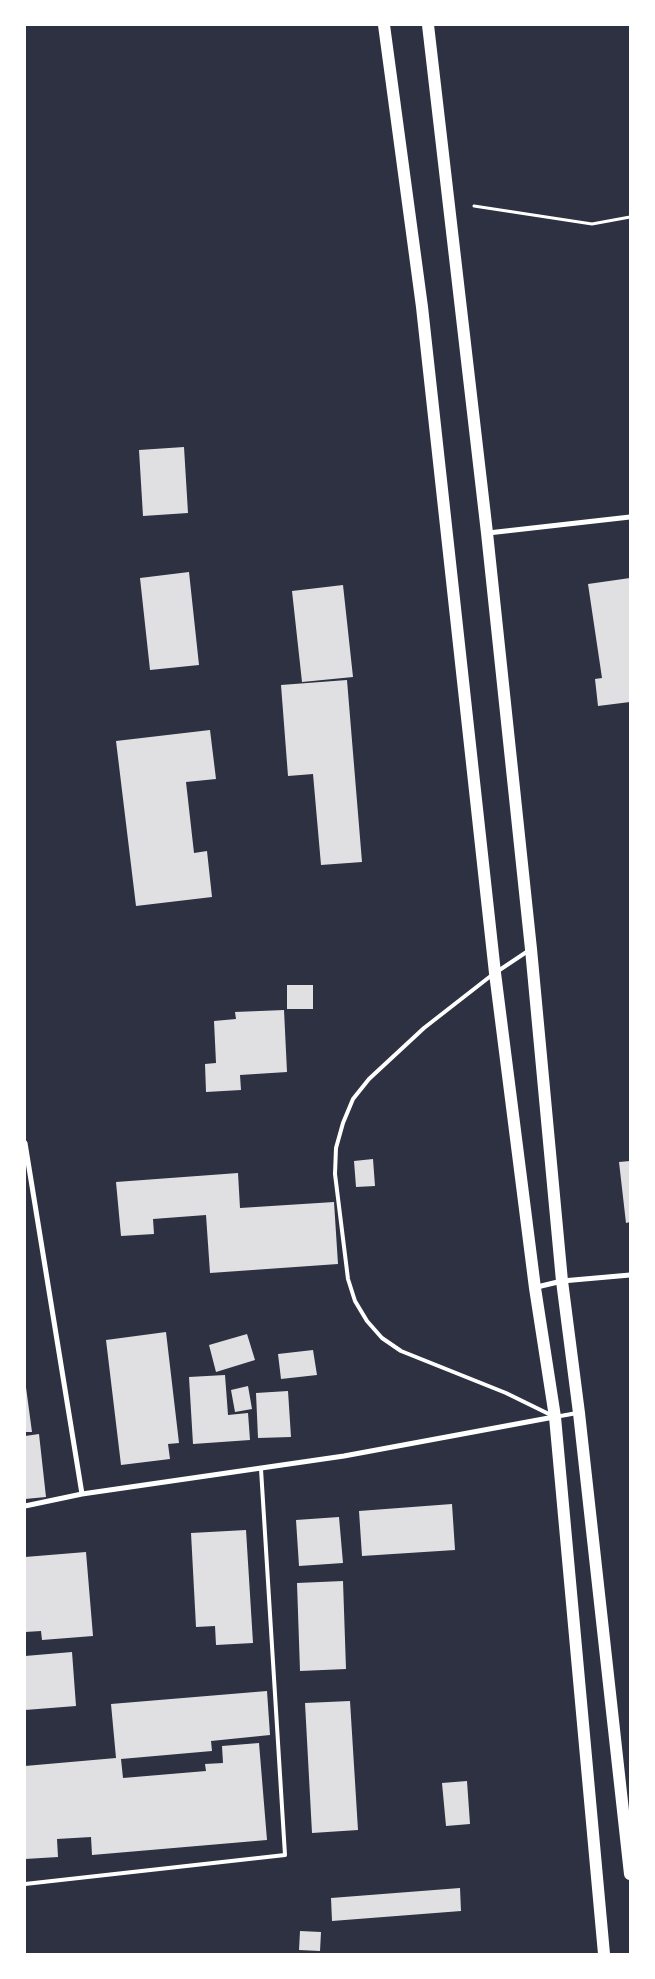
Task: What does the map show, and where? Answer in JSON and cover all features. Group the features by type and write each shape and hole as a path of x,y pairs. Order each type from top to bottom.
{"main road":[{"path":"384,25 422,308 495,973 535,1288 554,1417 604,1954"},
{"path":"428,25 487,533 531,949 562,1281 579,1413 630,1874"}],"street":[{"path":"487,533 630,517"},
{"path":"25,1143 82,1494"},
{"path":"535,1288 562,1281 630,1275"},
{"path":"25,1506 82,1494 261,1469 554,1417"}],"lane":[{"path":"531,949 495,973 424,1028 369,1079 353,1100 340,1131 336,1148 335,1174 348,1280 355,1301 367,1321 382,1338 400,1351 506,1393 554,1417 579,1413"},
{"path":"25,1884 285,1855 261,1469"}],"path":[{"path":"448,202 592,224 630,217"}],"building":[{"path":"184,447 188,513 143,516 139,450"},
{"path":"189,572 199,665 150,670 140,578"},
{"path":"630,578 630,702 598,706 595,679 602,678 588,584"},
{"path":"343,585 353,677 302,682 292,591"},
{"path":"347,680 362,862 321,865 313,774 288,776 281,685"},
{"path":"210,730 216,779 186,782 194,853 207,851 212,897 136,906 116,741"},
{"path":"287,985 313,985 313,1009 287,1009"},
{"path":"284,1010 287,1072 240,1075 241,1090 206,1092 205,1064 216,1063 214,1021 236,1019 235,1012"},
{"path":"373,1159 375,1186 356,1187 354,1161"},
{"path":"630,1161 630,1222 626,1223 619,1162"},
{"path":"238,1173 240,1208 334,1202 338,1264 210,1273 206,1215 153,1219 154,1234 121,1236 116,1182"},
{"path":"166,1332 179,1443 168,1444 170,1459 121,1465 106,1340"},
{"path":"247,1334 255,1360 216,1372 209,1345"},
{"path":"313,1350 317,1375 281,1379 278,1354"},
{"path":"225,1375 228,1415 248,1413 250,1440 193,1444 189,1377"},
{"path":"25,1380 32,1432 25,1432"},
{"path":"248,1386 252,1409 235,1412 231,1390"},
{"path":"288,1391 291,1437 258,1438 256,1393"},
{"path":"39,1434 46,1497 25,1499 25,1436"},
{"path":"452,1504 455,1550 362,1556 359,1511"},
{"path":"339,1517 343,1563 299,1566 296,1520"},
{"path":"246,1530 253,1643 216,1645 215,1626 196,1627 191,1533"},
{"path":"86,1552 93,1636 42,1640 41,1631 25,1632 25,1557"},
{"path":"343,1581 346,1669 300,1671 297,1583"},
{"path":"72,1652 76,1706 25,1710 25,1656"},
{"path":"267,1691 270,1735 211,1741 212,1751 121,1759 123,1778 206,1771 205,1764 223,1763 222,1746 259,1743 267,1840 92,1855 91,1837 57,1839 58,1857 25,1859 25,1766 116,1758 111,1704"},
{"path":"350,1701 358,1830 312,1833 305,1703"},
{"path":"467,1781 470,1824 446,1826 442,1783"},
{"path":"460,1888 461,1911 332,1921 331,1898"},
{"path":"300,1931 321,1932 320,1951 299,1950"}]}
